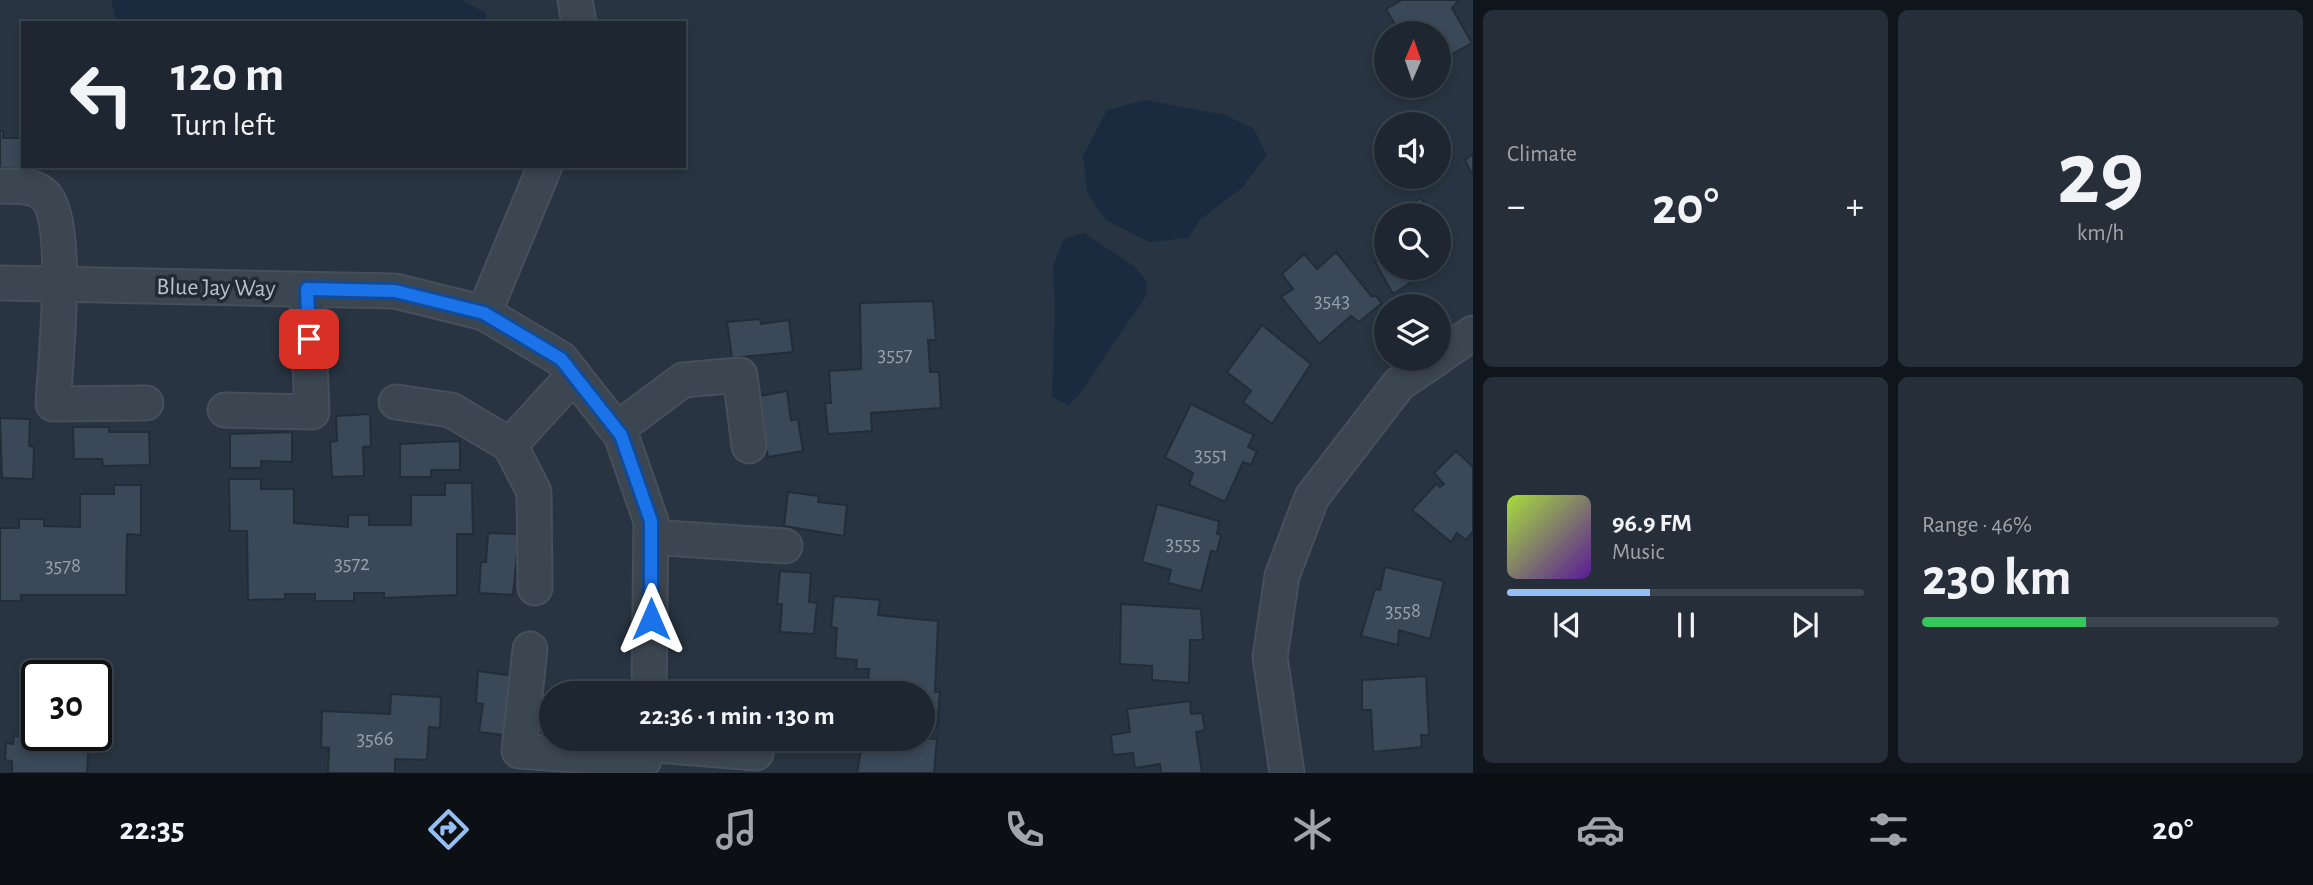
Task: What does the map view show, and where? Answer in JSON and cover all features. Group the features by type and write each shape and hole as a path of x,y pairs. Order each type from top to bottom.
{"street":[{"path":"575,0 579,21"},
{"path":"484,313 544,168"},
{"path":"0,186 30,187 43,194 54,208 60,285 53,404 146,403"},
{"name":"Blue Jay Way","path":"0,283 395,291 484,313 561,359 617,429 651,521 649,681"},
{"path":"225,410 312,412 307,289"},
{"path":"1451,348 1473,333"},
{"path":"1287,773 1270,657 1282,576 1312,497 1399,383 1417,371"},
{"path":"510,445 574,375"},
{"path":"617,429 683,380 740,375 749,446"},
{"path":"396,402 451,410 510,445 534,492 535,588"},
{"path":"651,537 786,546"},
{"path":"530,649 519,751 756,753"}],"water":[{"path":"111,0 461,0 486,13 485,21 116,21"},
{"path":"1145,100 1225,115 1253,128 1267,155 1242,188 1201,219 1188,238 1149,242 1106,220 1087,192 1083,156 1107,110"},
{"path":"1084,233 1134,266 1147,281 1146,296 1079,395 1068,405 1052,397 1055,307 1053,266 1064,239"}],"building":[{"path":"1402,0 1459,0 1452,8 1472,43 1451,55 1451,21 1393,21 1386,9"},
{"path":"0,131 3,131 3,138 21,138 21,168 32,170 0,168"},
{"path":"1473,154 1473,176 1465,160"},
{"path":"1336,252 1372,297 1374,296 1374,310 1359,322 1351,316 1319,344 1281,297 1293,289 1282,274 1304,254 1317,269"},
{"path":"1385,280 1415,280 1393,294"},
{"path":"933,301 936,340 928,340 930,372 939,372 941,408 871,413 872,431 828,434 825,403 831,403 829,371 861,369 860,303"},
{"path":"760,319 761,324 789,320 793,352 732,358 727,322"},
{"path":"1262,325 1311,364 1272,424 1243,402 1251,391 1227,372"},
{"path":"787,391 791,420 798,419 803,451 768,457 754,397"},
{"path":"1191,404 1254,435 1248,447 1257,451 1251,465 1243,462 1225,502 1189,485 1193,473 1165,457"},
{"path":"370,414 371,446 363,447 364,476 332,477 330,442 337,441 336,416"},
{"path":"0,418 30,419 29,446 34,447 33,479 2,478"},
{"path":"73,427 109,427 109,432 149,432 150,465 103,466 102,459 74,459"},
{"path":"292,432 292,462 261,461 261,468 230,468 230,434"},
{"path":"460,441 460,470 431,470 431,477 400,477 400,444"},
{"path":"1456,451 1473,467 1473,531 1466,540 1457,533 1451,542 1412,510 1436,484 1440,487 1444,484 1434,473"},
{"path":"229,479 261,479 261,489 294,489 294,523 348,527 348,515 369,515 369,525 411,525 411,495 445,495 445,483 472,483 473,534 457,534 457,595 384,598 384,593 354,593 354,601 315,601 315,594 285,594 285,599 248,600 247,531 230,531"},
{"path":"114,485 141,485 141,535 127,534 126,595 21,595 21,601 0,601 0,528 19,528 19,519 44,519 44,526 80,527 80,494 114,494"},
{"path":"788,492 819,496 818,502 847,505 844,536 784,526"},
{"path":"1157,504 1219,521 1217,534 1221,535 1217,552 1211,551 1201,591 1168,583 1171,570 1142,562"},
{"path":"488,533 519,534 513,595 479,593 481,562 486,562"},
{"path":"1385,567 1444,581 1430,639 1399,630 1398,645 1361,636 1375,589 1380,590"},
{"path":"780,571 811,573 809,602 817,603 814,634 780,632 782,604 777,604"},
{"path":"834,596 880,600 878,615 938,621 935,692 935,681 868,681 869,669 856,669 857,660 835,658 837,628 831,627"},
{"path":"1121,604 1201,609 1203,640 1190,640 1189,683 1152,680 1152,666 1120,664"},
{"path":"478,671 514,676 511,736 479,732 483,704 476,703"},
{"path":"1426,676 1429,735 1421,735 1422,747 1373,752 1371,710 1362,710 1362,680"},
{"path":"935,692 940,692 937,728"},
{"path":"391,694 441,697 440,728 429,727 427,760 395,759 395,773 328,773 329,748 321,747 322,711 390,714"},
{"path":"1190,701 1191,714 1202,713 1205,730 1196,732 1202,773 1161,773 1160,764 1135,768 1133,753 1113,755 1111,735 1130,732 1127,709"},
{"path":"14,736 21,736 21,751 88,751 87,773 12,773 12,761 5,760 6,743 13,744"},
{"path":"937,739 934,773 857,773 861,751 935,751"}],"route":[{"path":"309,339 307,289 395,291 484,313 561,359 621,435 651,521 651,619"}]}
